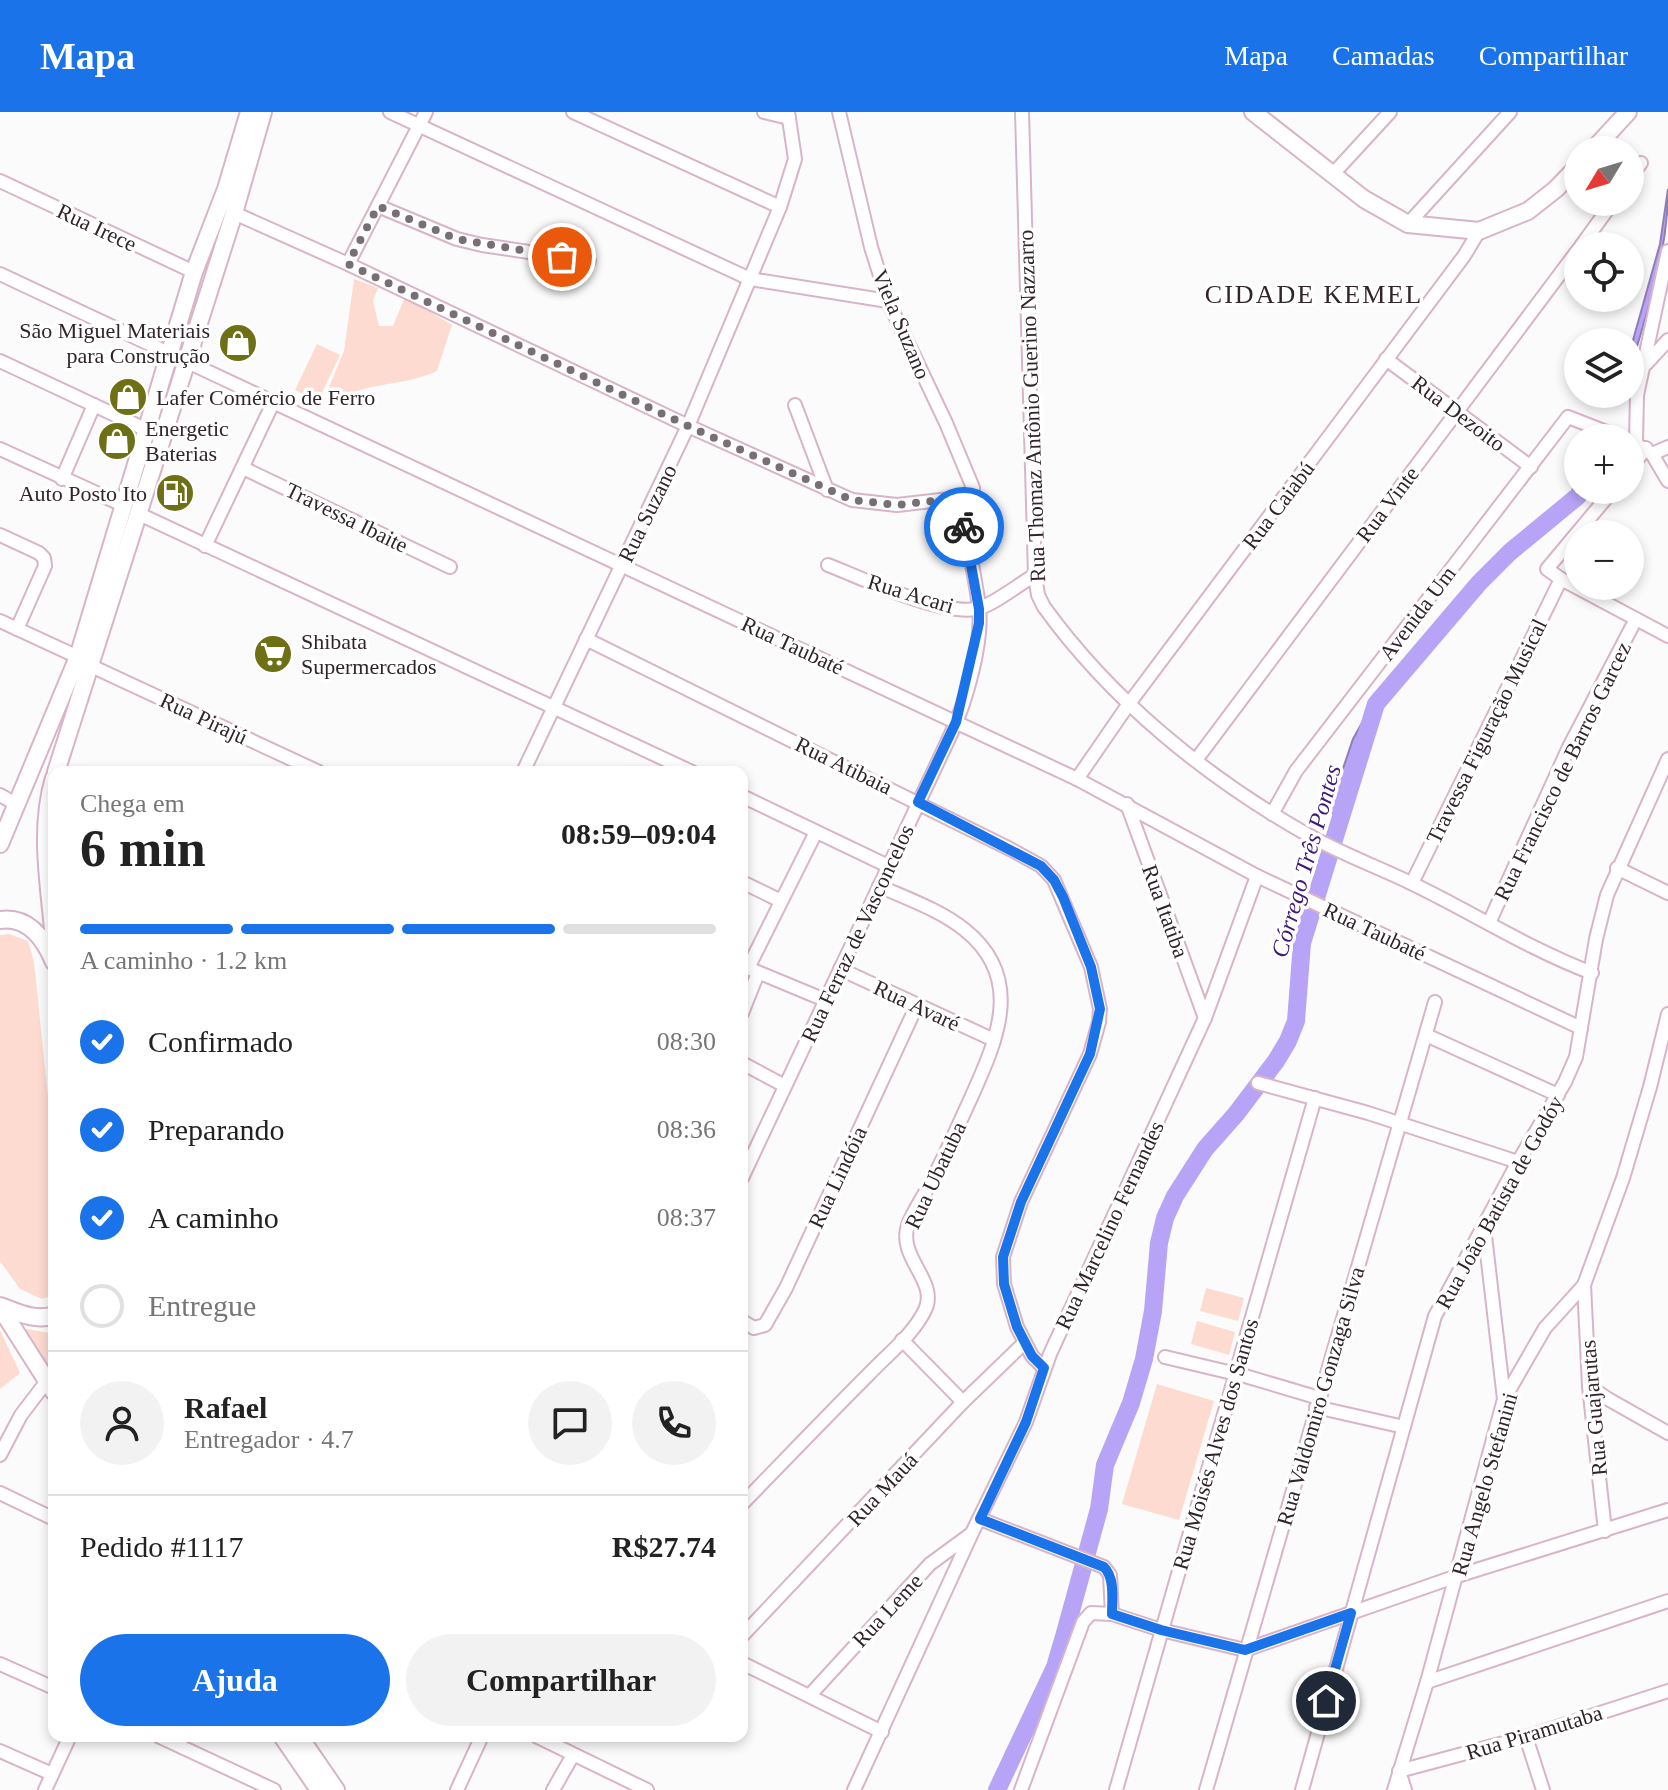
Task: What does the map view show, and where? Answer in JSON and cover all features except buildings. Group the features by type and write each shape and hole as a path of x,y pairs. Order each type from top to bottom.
{"main road":[{"path":"131,510 147,430 169,355 249,112"},
{"path":"58,766 84,661 131,510 186,361 263,112"},
{"path":"1606,136 1628,112"},
{"path":"1261,114 1382,212 1408,224 1479,231 1528,211 1564,181"},
{"path":"0,844 84,661"},
{"path":"48,844 48,889"},
{"path":"0,920 15,919 26,924 48,951"},
{"path":"0,1307 31,1317 48,1317"},
{"path":"0,1307 48,1383"},
{"path":"286,1742 319,1790"},
{"path":"303,1742 336,1790"}],"street":[{"path":"390,112 750,279 888,301"},
{"path":"348,264 426,112"},
{"path":"573,112 780,207"},
{"path":"764,112 788,115"},
{"name":"Viela Suzano","path":"839,112 871,247 888,301 973,488 970,493 958,498"},
{"name":"Rua Thomaz Antônio Guerino Nazzarro","path":"1022,112 1035,575 1038,595 1044,607 1128,705 1196,760 1272,814 1540,951 1592,973"},
{"path":"1333,174 1390,112"},
{"path":"1408,224 1510,112"},
{"name":"Rua Suzano","path":"526,766 688,426 780,207 795,159 788,115"},
{"name":"Rua Irece","path":"1,183 194,272"},
{"path":"378,206 457,239 589,261"},
{"path":"234,213 852,500 897,505 958,498"},
{"name":"Rua Caiabú","path":"1077,779 1128,705 1464,256 1479,231"},
{"path":"1644,362 1668,251"},
{"name":"Rua Vinte","path":"1196,760 1564,269"},
{"name":"Rua Taubaté","path":"0,274 1077,779 1257,876 1581,1028"},
{"path":"1644,366 1668,340"},
{"name":"Rua Dezoito","path":"1386,359 1531,467"},
{"path":"0,361 147,430"},
{"path":"205,546 273,403"},
{"path":"62,479 94,405"},
{"path":"795,405 827,490"},
{"name":"Avenida Um","path":"1272,814 1296,771 1568,417 1584,424"},
{"path":"1644,446 1668,447"},
{"path":"0,449 679,766"},
{"path":"1644,450 1668,481"},
{"name":"Travessa Ibaite","path":"243,468 450,567"},
{"name":"Rua Ferraz de Vasconcelos","path":"748,1155 785,1086 956,722 974,656 979,609 958,498"},
{"path":"1601,504 1547,569 1668,636"},
{"path":"0,535 44,558 45,566 17,629"},
{"name":"Rua Acari","path":"828,565 914,598 963,610 979,609 1035,575"},
{"name":"Travessa Figuração Musical","path":"1412,883 1561,579"},
{"name":"Rua Francisco de Barros Garcez","path":"1489,923 1569,747 1636,619"},
{"name":"Rua Pirajú","path":"0,621 306,766"},
{"name":"Rua Atibaia","path":"586,639 918,802 1041,866 1054,880 1091,967 1100,1009 1090,1054 1021,1202 1003,1257 1004,1284 1024,1343 1044,1368"},
{"name":"Rua João Batista de Godóy","path":"1302,1790 1435,1316 1576,1057 1600,917 1617,868 1662,786 1668,759"},
{"path":"0,795 16,804"},
{"path":"748,799 888,866"},
{"name":"Rua Itatiba","path":"1127,804 1205,1018"},
{"path":"816,832 749,969 825,1000"},
{"path":"1617,868 1668,893"},
{"name":"Rua Marcelino Fernandes","path":"854,1790 1026,1422 1044,1368 1205,1018 1257,876"},
{"path":"748,885 781,901"},
{"name":"Rua Ubatuba","path":"748,1498 902,1340 925,1309 929,1296 907,1251 908,1226 940,1166 990,1055 1002,1007 997,972 991,958 965,931 941,914 879,886"},
{"name":"Rua Avaré","path":"840,969 994,1040"},
{"name":"Rua Valdomiro Gonzaga Silva","path":"1206,1790 1435,1002"},
{"name":"Rua Lindóia","path":"748,1324 762,1327 774,1309 917,1005"},
{"name":"Rua Angelo Stefanini","path":"1394,1790 1457,1576 1504,1399 1545,1328 1584,1285 1623,1178 1668,1014"},
{"path":"1426,1035 1558,1095"},
{"path":"748,1066 785,1086"},
{"path":"1258,1083 1400,1123 1518,1162"},
{"name":"Rua Moisés Alves dos Santos","path":"1116,1790 1315,1098"},
{"path":"1484,1227 1504,1399"},
{"name":"Rua Guajarutas","path":"1584,1285 1589,1386 1605,1531"},
{"path":"902,1340 963,1402"},
{"name":"Rua Mauá","path":"748,1630 963,1402 1024,1343"},
{"path":"1165,1357 1236,1373 1318,1403 1404,1427"},
{"path":"1589,1386 1668,1433"},
{"path":"0,1455 21,1415 48,1388"},
{"path":"0,1493 48,1516"},
{"path":"1021,1790 1087,1616 1095,1612 1245,1650 1457,1576 1668,1510"},
{"path":"980,1519 1104,1567 1111,1581 1112,1614"},
{"name":"Rua Leme","path":"810,1695 930,1564 972,1533"},
{"path":"1427,1682 1668,1601"},
{"path":"0,1664 48,1685"},
{"path":"748,1666 882,1732"},
{"name":"Rua Piramutaba","path":"1399,1771 1526,1737 1668,1691"},
{"path":"1526,1737 1543,1790"},
{"path":"45,1790 67,1742"},
{"path":"171,1742 274,1790"},
{"path":"457,1790 479,1742"},
{"path":"548,1742 647,1790"},
{"path":"0,1751 52,1774"},
{"path":"553,1790 573,1755"},
{"path":"1399,1771 1405,1790"}],"shaded area":[{"path":"1668,189 1661,258 1642,328 1636,328 1641,312 1644,312 1644,301 1660,244"},
{"path":"354,279 378,288 373,301 379,326 393,326 405,297 452,325 437,371 346,395 329,387 344,351"},
{"path":"317,344 340,355 318,401 295,390"},
{"path":"1412,652 1415,656 1381,693 1358,742 1337,817 1329,810 1353,739 1382,687"},
{"path":"9,934 28,941 34,962 48,1097 48,1297 42,1299 20,1289 0,1261 0,935"},
{"path":"1206,1288 1244,1298 1238,1321 1200,1311"},
{"path":"1197,1321 1235,1332 1229,1355 1191,1344"},
{"path":"27,1329 48,1333 48,1366 24,1332"},
{"path":"0,1330 20,1373 0,1389"},
{"path":"1157,1384 1214,1401 1179,1520 1122,1504"}],"waterway":[{"name":"Córrego Três Pontes","path":"997,1790 1055,1667 1065,1633 1099,1509 1105,1465 1131,1403 1144,1359 1165,1218 1205,1149 1236,1114 1288,1041 1296,1021 1302,943 1376,704 1479,583 1510,552 1568,504"}],"way so far":[{"path":"562,257 457,239 378,206 348,264 688,426 852,500 897,505 958,498 964,527"}],"place":[{"name":"São Miguel Materiais para Construção","path":"238,343"},
{"name":"Lafer Comércio de Ferro","path":"128,397"},
{"name":"Energetic Baterias","path":"117,441"},
{"name":"Auto Posto Ito","path":"175,493"},
{"name":"Shibata Supermercados","path":"273,654"}],"district":[{"name":"CIDADE KEMEL","path":"1314,294"}],"route":[{"path":"964,527 979,609 974,656 956,722 918,802 1041,866 1054,880 1091,967 1100,1009 1090,1054 1021,1202 1003,1257 1004,1284 1017,1327 1032,1356 1044,1368 1026,1422 980,1519 1104,1567 1111,1581 1112,1614 1161,1630 1245,1650 1351,1613 1326,1701"}]}
